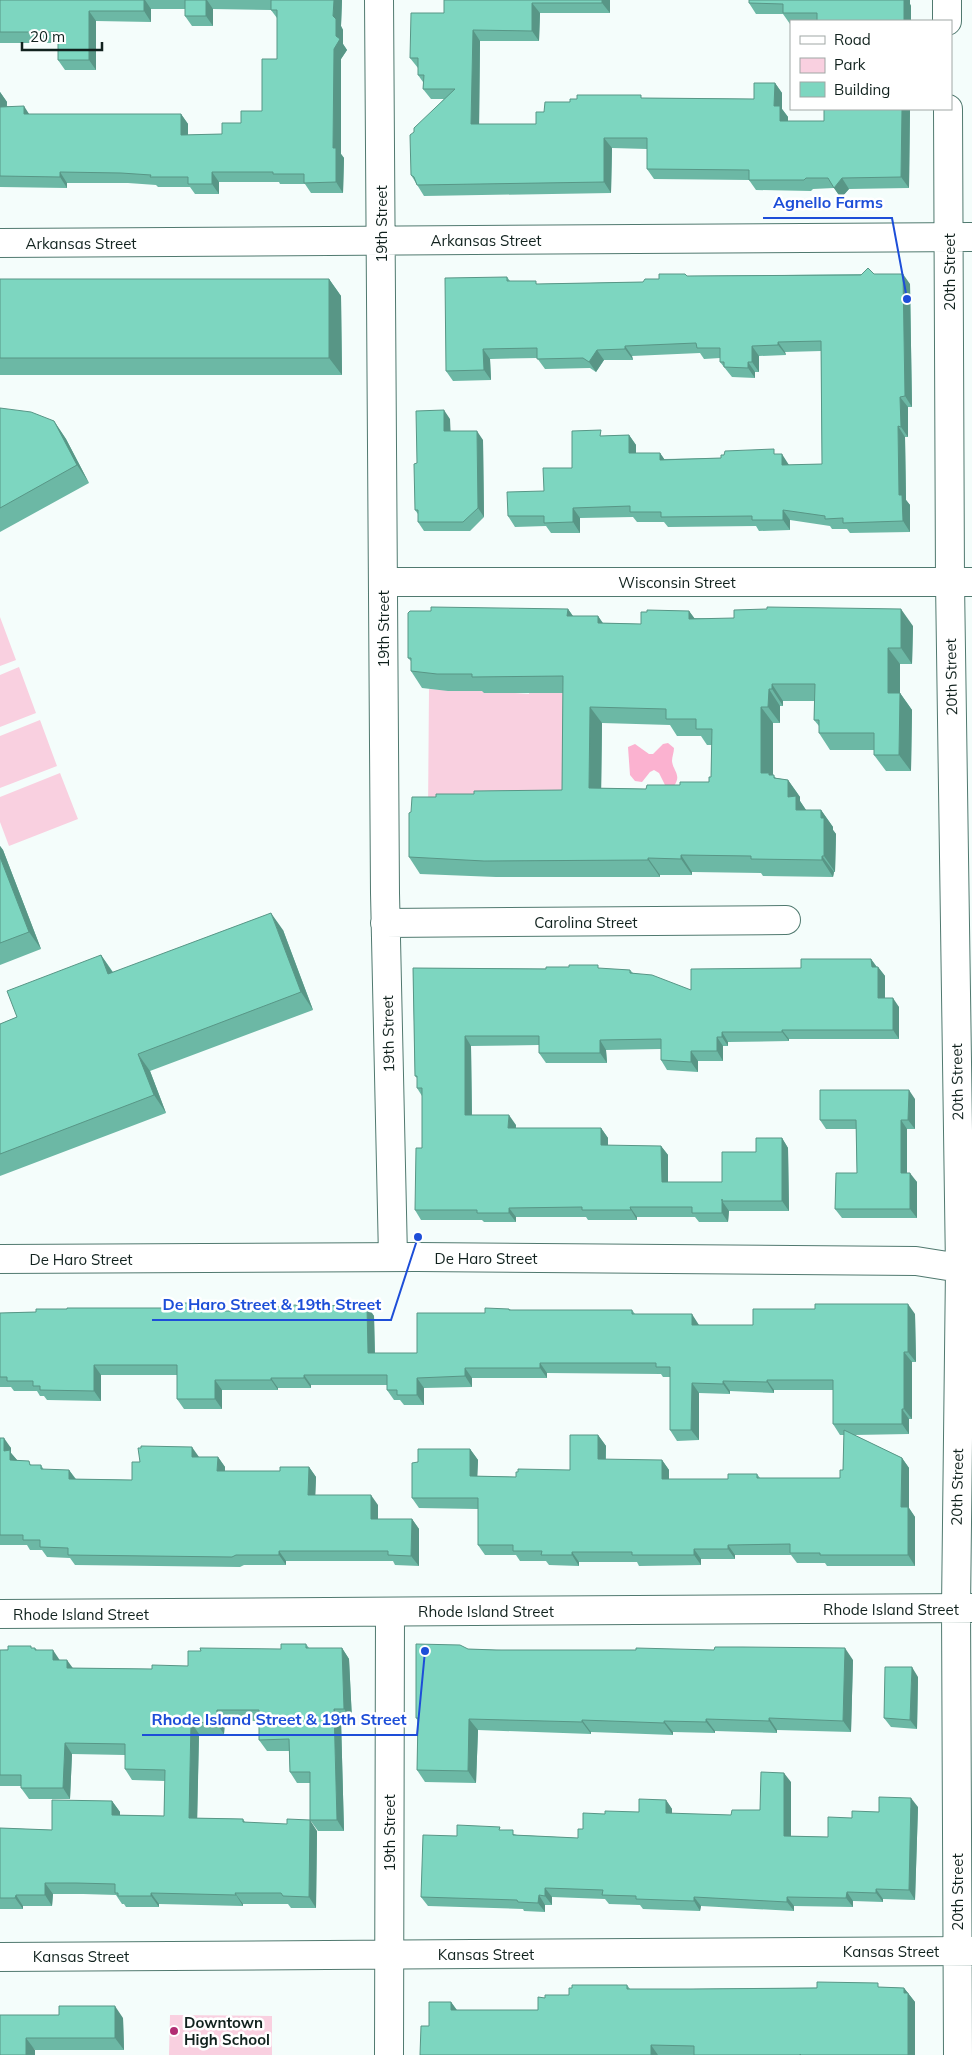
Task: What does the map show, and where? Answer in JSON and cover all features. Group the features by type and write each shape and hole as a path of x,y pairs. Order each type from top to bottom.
{"street":[{"name":"19th Street","path":"379,0 385,923 393,1257"},
{"path":"947,0 947,20"},
{"name":"20th Street","path":"948,110 960,237 966,1268 964,1608 965,1950 958,2055"},
{"name":"Arkansas Street","path":"0,243 960,237"},
{"name":"Wisconsin Street","path":"383,582 961,582"},
{"name":"Carolina Street","path":"385,923 786,920"},
{"name":"De Haro Street","path":"0,1259 393,1257 916,1261 966,1268"},
{"name":"Rhode Island Street","path":"0,1614 964,1608"},
{"name":"19th Street","path":"389,2055 390,1612"},
{"name":"Kansas Street","path":"0,1957 965,1950"}],"green space":[{"path":"0,617 16,660 0,666"},
{"path":"19,667 36,713 0,727 0,675"},
{"path":"484,688 484,693 578,693 581,798 428,813 429,689 461,691"},
{"path":"40,720 57,766 0,788 0,736"},
{"path":"60,773 78,819 9,846 0,822 0,797"},
{"path":"170,2015 272,2016 272,2055 169,2055"}],"shaded area":[{"path":"668,743 674,748 672,761 677,779 674,786 665,785 659,773 654,770 642,782 635,781 630,775 628,747 635,744 649,754 653,754 663,744"}],"building":[{"path":"0,0 144,0 144,11 89,11 89,60 58,60 58,32 0,32"},
{"path":"185,0 206,0 206,16 185,16"},
{"path":"271,0 334,0 333,16 336,19 336,36 340,39 334,49 333,148 336,148 336,182 304,183 304,174 273,174 273,172 212,172 212,184 188,184 188,177 150,177 151,175 121,173 60,172 60,177 0,176 0,107 24,106 24,114 181,114 181,135 222,134 222,123 241,123 241,111 262,111 262,59 277,59 277,10 271,10"},
{"path":"444,0 602,0 602,3 532,3 532,31 473,30 471,124 536,124 536,112 544,112 545,102 570,102 570,99 577,99 577,95 641,95 641,98 754,99 754,83 775,83 774,106 780,106 780,121 824,121 824,110 902,110 901,177 842,178 834,188 828,178 749,180 749,170 647,169 647,138 604,138 604,182 417,185 414,177 411,175 410,135 414,132 414,128 455,89 423,89 424,75 418,75 418,58 410,58 411,13 444,13"},
{"path":"749,0 904,0 904,20 817,20 817,13 783,13 783,4 749,3"},
{"path":"868,268 874,274 903,274 905,396 900,397 901,427 898,426 899,495 902,495 903,521 843,523 843,518 825,519 825,516 783,510 783,520 752,520 752,516 661,517 661,512 630,512 630,506 573,508 573,522 544,523 544,516 508,516 507,492 544,491 543,468 572,468 572,431 601,430 600,436 629,435 629,453 660,453 660,460 721,458 725,451 774,449 774,454 782,454 782,465 822,464 821,341 778,342 778,345 752,346 752,362 748,362 748,368 724,367 724,362 720,362 720,348 697,348 696,343 625,346 625,349 597,350 589,362 583,358 537,359 537,348 483,349 484,370 446,371 445,278 507,277 507,281 536,281 536,284 643,282 645,279 659,279 659,274 685,274 687,276 861,275"},
{"path":"0,279 329,279 329,358 0,358"},
{"path":"0,408 31,412 54,421 77,465 0,508"},
{"path":"444,410 444,431 477,431 478,508 463,522 418,522 418,510 415,510 414,464 417,463 416,411"},
{"path":"431,607 568,609 567,616 598,616 598,623 641,624 641,612 647,612 647,610 689,611 689,619 734,618 734,610 767,609 767,607 901,609 901,648 888,648 888,693 900,693 899,755 874,755 874,733 819,733 819,720 814,720 815,684 772,684 772,689 769,689 768,707 761,707 761,773 769,773 769,775 774,775 774,778 788,780 788,797 796,796 796,810 821,810 821,818 824,818 824,856 822,856 822,860 751,859 751,856 681,855 681,859 648,858 648,860 484,861 409,857 409,813 411,812 412,797 436,797 436,794 474,794 474,791 562,790 563,676 472,677 472,674 437,674 411,671 411,658 408,658 408,613 410,611 431,611","holes":["590,707 666,709 666,719 696,719 696,729 712,729 711,777 709,777 709,782 680,782 680,785 647,785 646,789 589,788"]},
{"path":"0,857 29,932 0,943"},
{"path":"271,913 301,992 138,1054 154,1095 0,1154 0,1024 17,1017 7,991 101,955 108,974"},
{"path":"801,959 871,959 872,967 878,967 878,998 893,998 893,1030 722,1032 722,1037 717,1037 717,1051 691,1051 691,1062 661,1060 661,1039 600,1040 600,1053 539,1053 539,1036 465,1036 465,1115 509,1115 508,1128 601,1128 601,1145 661,1146 662,1182 722,1182 722,1152 756,1152 756,1138 782,1138 782,1201 722,1201 722,1213 692,1213 692,1207 630,1207 631,1210 582,1210 582,1207 509,1208 509,1213 477,1213 477,1210 415,1210 416,1148 422,1148 422,1088 417,1088 417,1076 415,1076 413,968 546,969 546,967 569,967 569,965 598,965 598,968 630,970 630,973 652,975 691,990 691,969 801,968"},
{"path":"820,1090 909,1090 908,1120 901,1120 901,1173 910,1173 910,1209 835,1209 836,1173 857,1173 856,1120 820,1120"},
{"path":"172,1303 215,1303 215,1311 262,1311 261,1307 290,1307 290,1305 367,1306 368,1353 417,1353 417,1313 485,1313 485,1308 509,1310 632,1310 632,1314 692,1314 692,1325 753,1325 753,1309 815,1309 815,1304 908,1304 908,1352 904,1352 904,1409 902,1409 902,1424 833,1424 833,1380 723,1381 723,1384 692,1383 691,1430 670,1430 670,1367 656,1367 656,1363 540,1363 540,1368 465,1368 465,1376 417,1378 417,1395 397,1395 397,1390 387,1390 387,1375 304,1375 304,1378 271,1378 271,1380 215,1380 215,1399 177,1399 177,1365 94,1365 94,1391 40,1390 40,1386 33,1386 33,1381 7,1381 7,1377 0,1377 0,1313 36,1312 36,1309 67,1308 172,1308"},
{"path":"844,1430 902,1458 901,1507 908,1507 908,1555 790,1553 790,1544 728,1545 728,1549 694,1549 694,1555 632,1555 632,1552 572,1552 572,1555 541,1555 542,1551 513,1551 513,1545 478,1545 478,1498 412,1498 412,1463 418,1462 418,1449 470,1449 470,1476 516,1477 518,1469 570,1470 570,1435 598,1435 598,1459 662,1460 662,1479 728,1479 728,1474 757,1474 757,1478 840,1478 840,1470 843,1470"},
{"path":"0,1438 4,1438 4,1451 10,1450 10,1460 29,1461 30,1465 41,1465 41,1469 69,1470 69,1479 132,1480 132,1462 140,1462 138,1448 141,1448 141,1446 192,1447 192,1457 218,1457 217,1471 280,1471 280,1467 309,1467 308,1495 371,1495 371,1519 412,1519 411,1556 388,1555 388,1551 279,1551 279,1555 236,1555 232,1557 68,1555 68,1548 40,1547 40,1540 23,1540 23,1535 0,1535"},
{"path":"281,1644 306,1644 306,1648 342,1648 344,1709 334,1709 337,1820 310,1820 309,1897 283,1896 281,1893 235,1893 236,1895 151,1893 151,1896 118,1896 118,1893 115,1893 115,1884 45,1883 45,1895 16,1895 15,1898 0,1898 0,1828 52,1830 52,1800 112,1801 112,1815 164,1816 165,1770 125,1769 125,1744 65,1743 63,1788 21,1788 21,1775 0,1775 0,1650 8,1650 8,1646 31,1646 35,1650 53,1650 53,1660 67,1660 67,1668 152,1669 152,1665 188,1666 188,1651 201,1651 200,1648 281,1649","holes":["217,1710 259,1710 259,1740 289,1739 290,1772 310,1772 310,1820 287,1819 287,1824 243,1822 243,1819 189,1818 191,1722 216,1723"]},
{"path":"416,1644 460,1645 468,1649 496,1650 636,1650 636,1648 714,1650 715,1647 845,1648 843,1721 769,1718 769,1721 706,1719 706,1722 664,1721 664,1723 469,1719 468,1771 417,1770"},
{"path":"885,1667 912,1667 910,1720 884,1718"},
{"path":"761,1772 784,1773 784,1836 828,1837 828,1817 852,1818 852,1811 879,1812 879,1797 911,1798 909,1890 876,1889 876,1893 847,1892 846,1898 787,1897 787,1902 694,1897 694,1901 636,1899 636,1896 602,1895 603,1890 545,1888 545,1896 539,1895 538,1903 518,1902 517,1900 421,1897 423,1835 457,1836 457,1825 500,1827 499,1830 513,1830 513,1835 578,1838 578,1829 583,1829 583,1813 605,1814 605,1811 639,1812 639,1799 666,1800 666,1813 731,1815 732,1810 760,1810"},
{"path":"817,1982 878,1983 878,1987 904,1988 904,1993 908,1993 908,2055 694,2055 694,2046 651,2045 651,2055 420,2055 421,2026 429,2026 429,2002 451,2002 451,2010 538,2010 538,1997 545,1998 545,1995 569,1995 569,1988 572,1988 572,1985 627,1985 627,1989 817,1988"},
{"path":"59,2006 115,2006 115,2038 26,2038 26,2055 0,2055 0,2015 59,2015"}],"place":[{"name":"Agnello Farms","path":"907,299"},
{"name":"De Haro Street & 19th Street","path":"418,1237"},
{"name":"Rhode Island Street & 19th Street","path":"425,1651"},
{"name":"Downtown High School","path":"174,2031"}]}
